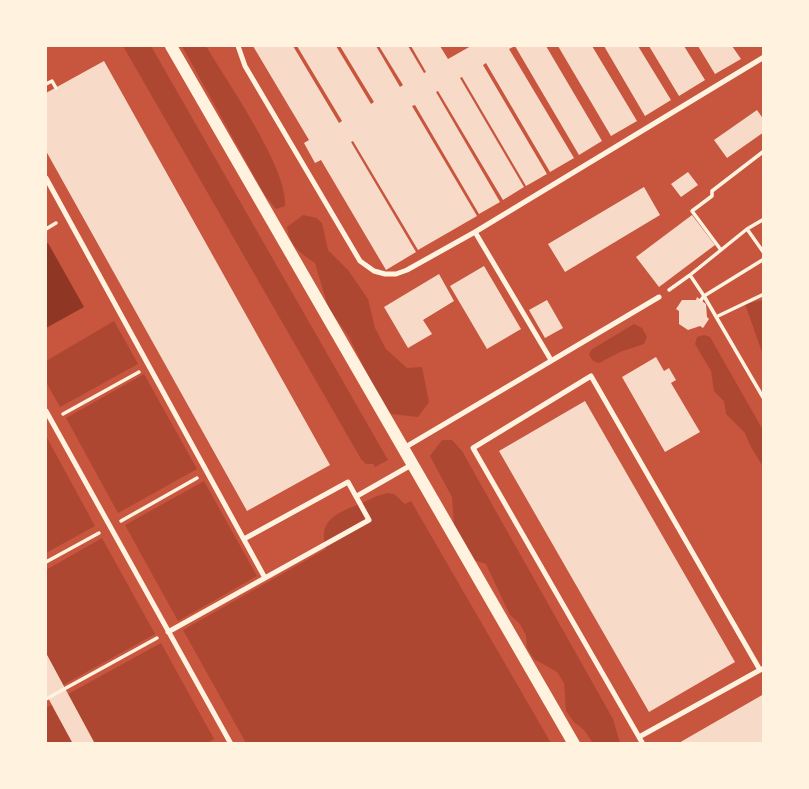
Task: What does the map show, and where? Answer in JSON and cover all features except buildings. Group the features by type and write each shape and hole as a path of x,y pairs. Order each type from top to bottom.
{"street":[{"path":"171,46 575,744"}],"lane":[{"path":"238,46 245,66 360,261 374,271 396,274 475,232 764,57"},
{"path":"46,178 265,578"},
{"path":"475,232 551,360"},
{"path":"404,448 659,297"},
{"path":"591,376 762,669 641,740 473,448 591,376"},
{"path":"46,411 231,744"},
{"path":"356,496 413,464"},
{"path":"168,632 369,520 348,482 243,539"}],"path":[{"path":"46,84 52,81 56,88"},
{"path":"721,250 692,211 712,196 712,191 764,151"},
{"path":"659,297 747,229 764,219"},
{"path":"703,298 764,256 747,229"},
{"path":"690,275 764,399"},
{"path":"716,317 764,294"},
{"path":"51,420 148,366"},
{"path":"46,562 206,473"},
{"path":"46,699 168,632"}],"shaded area":[{"path":"123,46 151,46 388,460 375,467 361,459"},
{"path":"182,46 206,46 267,149 284,190 285,206 276,209 264,194"},
{"path":"303,215 317,218 322,223 328,250 348,270 368,299 375,328 386,349 407,368 422,367 429,402 418,417 391,414 379,398 349,337 328,307 315,263 300,252 290,239 287,227"},
{"path":"48,243 84,307 46,328 46,244"},
{"path":"763,300 763,355 745,304"},
{"path":"114,321 138,364 60,407 46,382 46,361"},
{"path":"634,324 642,328 647,337 644,344 599,363 593,361 589,355 591,350"},
{"path":"697,337 710,337 763,430 763,467 745,433 726,414 724,401 714,391 711,371 695,344"},
{"path":"144,374 197,469 118,513 66,418"},
{"path":"46,436 95,526 46,553"},
{"path":"442,440 452,440 462,451 613,719 620,743 593,743 574,722 566,711 564,683 557,672 534,659 527,648 526,635 520,624 510,615 486,564 471,559 455,538 452,497 430,456"},
{"path":"204,481 257,576 178,621 125,525"},
{"path":"388,493 394,494 405,504 411,501 551,743 246,743 183,630 326,549 324,532 330,520 349,508"},
{"path":"102,538 155,634 63,685 46,653 46,570"},
{"path":"161,643 214,739 206,744 95,743 68,694"},
{"path":"51,705 73,743 46,743 46,708"}]}
